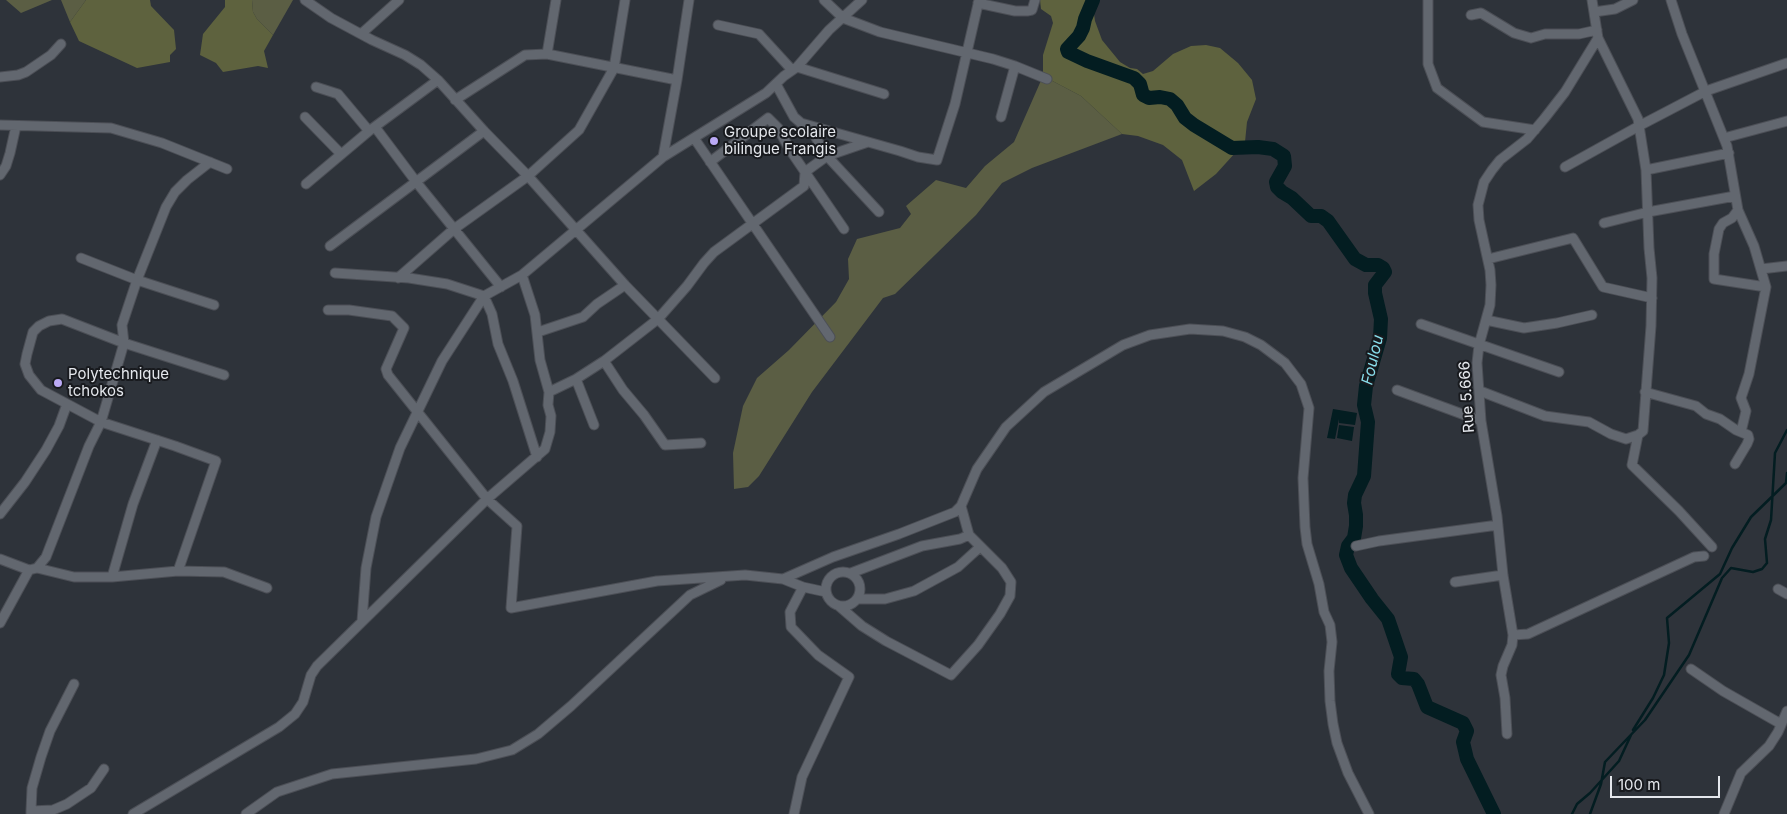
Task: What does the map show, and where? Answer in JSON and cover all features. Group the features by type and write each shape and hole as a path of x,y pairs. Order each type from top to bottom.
{"street":[{"path":"361,34 398,0"},
{"path":"547,54 556,0"},
{"path":"398,278 454,229 528,176 579,130 614,68 625,0"},
{"path":"663,158 689,0"},
{"path":"824,0 843,18 880,32 1015,66 1047,79"},
{"path":"362,621 366,568 376,517 400,448 442,362 484,296 522,275 663,158 766,93 795,69 829,30 862,0"},
{"path":"776,84 794,116 801,123 918,157 937,160 955,104 979,2 1015,11 1027,11 1032,10 1035,0"},
{"path":"1428,0 1428,64 1437,88 1483,122 1535,130"},
{"path":"1592,0 1597,34 1634,109 1639,126 1646,170 1652,298 1651,326 1644,427 1638,435 1632,465 1679,511 1712,547"},
{"path":"1594,12 1615,9 1633,0"},
{"path":"1671,0 1682,34 1724,138 1738,210 1754,246 1766,287 1749,374 1741,398 1746,411 1741,432"},
{"path":"309,1 330,18 405,55 421,65 438,80 577,229 626,285 715,378"},
{"path":"1470,15 1482,13 1514,33 1531,38 1545,34 1597,34"},
{"path":"718,25 758,34 795,69 884,94"},
{"name":"Rue 5.666","path":"1507,734 1505,698 1501,675 1512,645 1513,635 1481,421 1477,363 1479,345 1490,305 1491,285 1478,205 1484,182 1500,160 1518,148 1535,130 1565,92 1597,34"},
{"path":"0,77 26,72 51,54 61,44"},
{"path":"455,100 525,55 547,54 677,80"},
{"path":"1565,167 1706,92 1787,63"},
{"path":"1001,117 1015,66"},
{"path":"306,184 372,129 438,80"},
{"path":"316,87 338,94 372,129 501,287"},
{"path":"305,116 341,154"},
{"path":"710,162 768,118 778,128 790,150 844,228"},
{"path":"1724,138 1787,121"},
{"path":"0,125 111,128 162,143 227,169"},
{"path":"0,175 6,166 16,126"},
{"path":"815,128 816,138 827,156 879,212"},
{"path":"330,246 484,131"},
{"path":"694,138 830,337"},
{"path":"549,392 576,379 604,361 658,319 714,252 804,186 805,172 827,156 868,142"},
{"path":"1646,170 1728,154"},
{"path":"0,622 33,569 46,557 89,446 101,422 124,343 122,326 137,280 166,207 175,192 210,162"},
{"path":"1604,223 1648,212 1735,196"},
{"path":"1738,210 1719,229 1714,254 1714,279 1766,287"},
{"path":"1488,259 1573,238 1604,287 1652,298"},
{"path":"81,258 137,280 214,305"},
{"path":"1761,269 1787,266"},
{"path":"335,272 447,284 484,296 492,314 498,344 513,381 537,457"},
{"path":"134,814 279,727 295,714 303,702 311,675 317,666 487,499 544,449 550,432 549,392 540,360 535,315 522,275"},
{"path":"538,332 583,317 626,285"},
{"path":"328,310 349,310 392,316 404,328 386,369 388,376 487,499 517,526 511,608 657,581 728,578 745,575 783,579 803,587 826,592"},
{"path":"1486,320 1524,328 1592,316"},
{"path":"178,571 216,462 101,422 40,390 28,375 25,364 33,332 49,321 62,319 124,343 224,375"},
{"path":"1421,324 1559,372"},
{"path":"783,579 833,557 955,512 961,506 977,470 1006,427 1044,392 1123,345 1150,335 1190,329 1223,332 1245,337 1261,345 1285,363 1302,384 1309,408 1303,478 1305,527 1324,612 1330,625 1332,642 1329,670 1333,724 1337,743 1348,773 1369,814"},
{"path":"604,361 623,390 665,444 701,444"},
{"path":"576,379 594,425"},
{"path":"1397,390 1481,421"},
{"path":"1480,391 1545,416 1589,422 1611,434 1626,439 1638,435"},
{"path":"1645,392 1696,406 1706,414 1720,419 1748,435 1749,439 1734,464"},
{"path":"0,514 41,458 60,426 67,404"},
{"path":"112,577 133,504 157,440"},
{"path":"839,606 849,606 857,600 860,593 860,585 857,578 851,574 838,572 833,575 826,585 828,598 832,603 839,606 862,626 886,641 951,675 983,638 1000,614 1010,596 1011,582 1002,568 969,535 961,506"},
{"path":"1356,546 1379,541 1498,525"},
{"path":"851,574 922,546 960,539 969,535"},
{"path":"857,600 885,599 914,591 958,567 980,548"},
{"path":"1513,635 1528,634 1694,557 1704,556"},
{"path":"0,559 74,578 112,577 178,571 224,572 267,588"},
{"path":"1455,582 1503,575"},
{"path":"246,814 277,792 332,774 474,760 512,750 538,734 571,706 690,595 710,584 728,578"},
{"path":"794,814 802,777 850,677 818,655 791,627 790,612 803,587"},
{"path":"1778,590 1787,594"},
{"path":"1691,669 1723,691 1781,724"},
{"path":"74,684 50,731 41,757 32,788 31,813 53,810 66,804 91,788 104,769"},
{"path":"1724,814 1741,773 1769,746 1787,711"}],"shaded area":[{"path":"6,0 52,0 21,13"},
{"path":"61,0 86,0 70,22"},
{"path":"252,0 293,0 273,35 257,19 253,12"},
{"path":"1043,76 1081,96 1122,134 1032,168 1002,183 976,215 895,294 883,298 812,392 759,476 748,487 734,489 733,453 743,406 757,378 789,350 836,302 849,279 848,259 857,239 900,228 911,214 906,206 936,180 966,188 985,166 1014,142"},
{"path":"1333,409 1357,413 1355,425 1339,423 1339,419 1335,439 1327,438"},
{"path":"1339,425 1354,427 1352,441 1337,438"}],"green space":[{"path":"86,0 150,0 151,6 174,30 176,49 170,55 170,62 137,68 79,41 70,22"},
{"path":"225,0 252,0 253,12 257,19 273,35 264,51 268,68 258,66 223,72 216,63 200,55 203,34 225,7"},
{"path":"1040,0 1098,0 1093,7 1095,21 1102,40 1120,62 1130,68 1137,69 1143,74 1153,71 1173,54 1191,46 1206,45 1220,48 1238,63 1252,80 1256,99 1247,122 1245,142 1216,174 1194,191 1182,160 1163,145 1138,136 1122,134 1081,96 1043,76 1043,55 1053,23 1051,16 1041,9"}],"waterway":[{"name":"Foulou","path":"1093,0 1083,28 1079,36 1067,49 1068,52 1134,78 1140,84 1143,95 1149,98 1160,97 1170,99 1177,105 1185,118 1232,148 1258,147 1273,149 1284,156 1285,166 1276,182 1277,187 1311,216 1321,216 1328,221 1355,259 1366,265 1378,265 1385,272 1375,285 1381,319 1380,338 1366,386 1364,405 1368,422 1364,476 1355,495 1356,526 1354,538 1348,546 1346,555 1351,568 1388,619 1401,657 1398,674 1402,678 1414,679 1418,684 1427,707 1463,723 1467,731 1463,742 1467,759 1494,814"},
{"path":"1590,814 1601,784 1605,762 1645,720 1689,655 1722,578 1731,568 1753,572 1762,569 1767,563 1765,539 1771,520 1775,453 1787,430"},
{"path":"1633,730 1653,698 1664,675 1669,643 1667,618 1720,574 1732,548 1751,517 1786,483 1787,473"},
{"path":"1572,814 1577,804 1590,793 1619,761 1631,735"}],"place":[{"name":"Groupe scolaire bilingue Frangis","path":"714,141"},
{"name":"Polytechnique tchokos","path":"58,383"}]}
